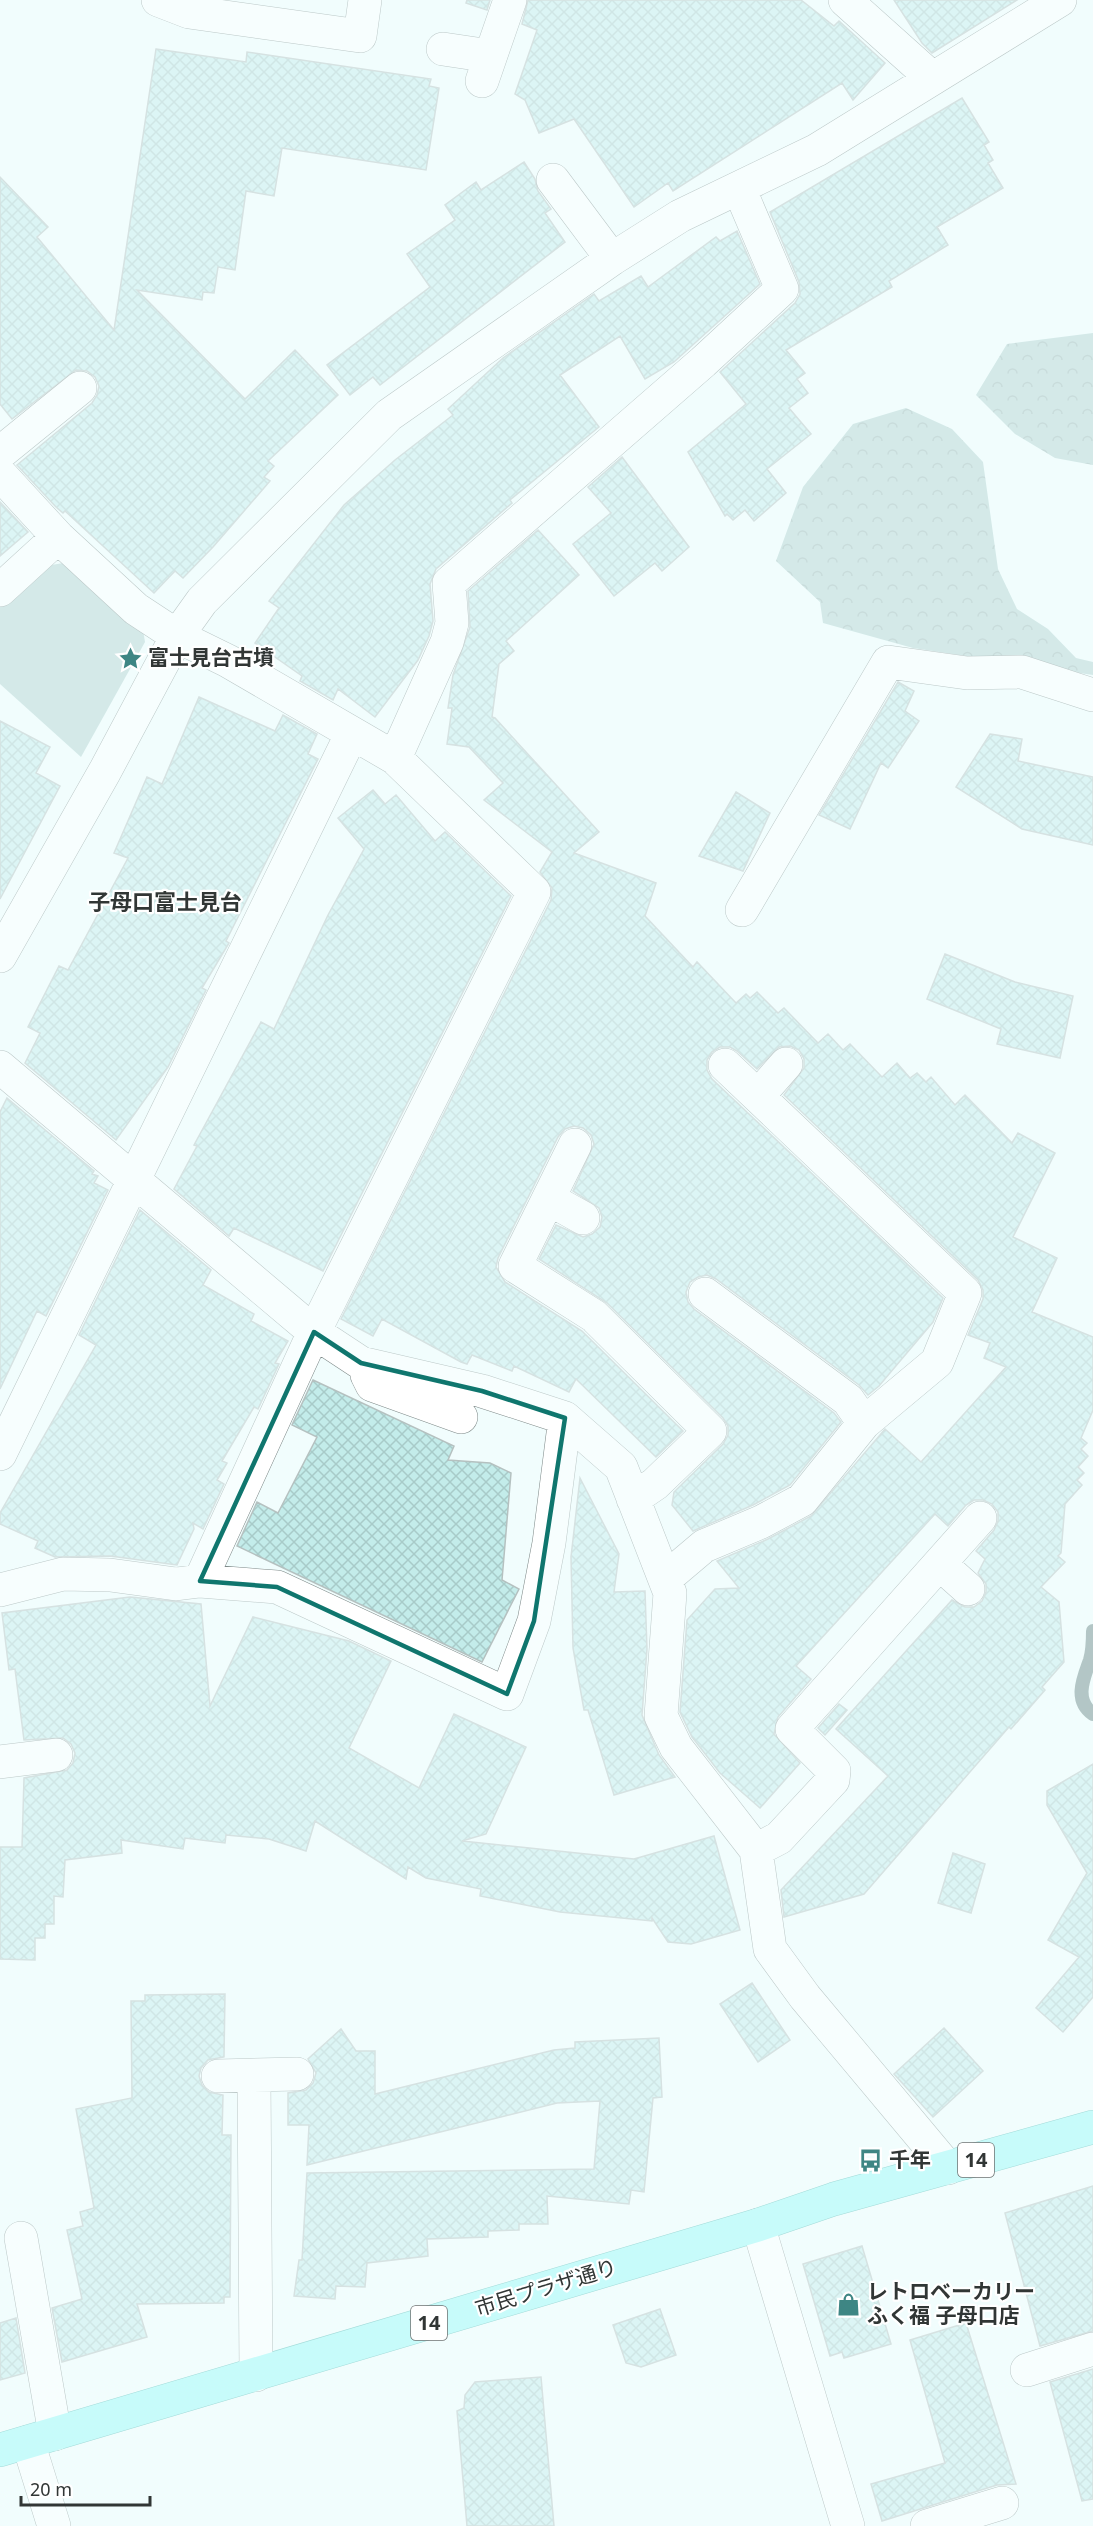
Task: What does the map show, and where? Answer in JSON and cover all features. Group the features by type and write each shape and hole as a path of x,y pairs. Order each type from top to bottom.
{"main road":[{"name":"市民プラザ通り","path":"28,2442 758,2225 834,2199 1093,2127"}],"street":[{"path":"158,0 189,12 360,36 366,0"},
{"path":"443,49 486,69 510,0"},
{"path":"845,0 932,78"},
{"path":"0,956 105,771 177,636 202,601 389,415 612,259 680,216 817,150 1060,0"},
{"path":"554,180 612,259"},
{"path":"395,758 447,642 452,623 449,583 703,362 782,289 739,188"},
{"path":"0,453 80,388"},
{"path":"0,474 58,537 136,609 177,636 228,661 395,758 534,892 314,1332 200,1581"},
{"path":"0,590 58,537"},
{"path":"742,910 888,662 967,673 1022,672 1093,695"},
{"path":"0,1454 136,1180 352,733"},
{"path":"758,1096 786,1064"},
{"path":"665,1580 704,1546 762,1522 802,1500 864,1423 937,1362 965,1293 725,1065"},
{"path":"0,1067 314,1332 361,1363 483,1391 565,1418 621,1467 670,1593 661,1716 676,1747 756,1850 770,1948 805,1997 948,2168"},
{"path":"575,1145 515,1266 594,1316 710,1431 655,1484 633,1499"},
{"path":"549,1199 583,1218"},
{"path":"705,1294 848,1400 864,1423"},
{"path":"361,1363 372,1385 461,1417"},
{"path":"0,1590 63,1574 110,1575 176,1584 200,1581 277,1587 507,1694 534,1621 549,1543 565,1418"},
{"path":"756,1850 779,1838 833,1780 834,1771 792,1729 980,1518"},
{"path":"940,1564 968,1589"},
{"path":"0,1762 56,1755"},
{"path":"218,2076 297,2074"},
{"path":"254,2075 256,2374"},
{"path":"758,2225 848,2526"},
{"path":"21,2238 28,2442 54,2526"},
{"path":"1027,2370 1093,2349"},
{"path":"927,2526 1002,2502"}],"highlighted area":[{"path":"314,1332 361,1363 482,1391 565,1418 534,1621 507,1694 277,1587 200,1581"}],"green space":[{"path":"1093,333 1093,465 1055,458 1015,434 976,395 1007,344"},
{"path":"906,408 952,429 983,462 998,569 1017,609 1048,629 1076,658 1093,662 1093,675 913,648 823,623 820,602 776,561 803,487 853,424"},
{"path":"70,562 143,630 145,642 81,757 0,684 0,606 45,566"}],"building":[{"path":"467,0 490,0 487,10 466,3"},
{"path":"528,0 801,0 834,26 839,21 885,63 853,100 842,83 673,191 668,183 634,207 574,119 539,133 525,100 515,94 537,30 522,24"},
{"path":"894,0 1017,0 932,53 922,43"},
{"path":"156,49 246,62 247,52 431,79 429,86 439,88 426,170 282,148 274,196 246,191 235,270 218,267 214,293 203,292 202,300 137,290 245,399 295,350 338,395 268,461 274,466 264,477 270,481 213,547 183,578 175,571 154,593 65,511 63,513 56,507 17,465 92,403 99,386 95,377 87,371 76,370 12,419 0,404 0,177 48,227 37,237 114,330"},
{"path":"962,98 989,142 984,145 993,160 988,163 1003,188 937,227 948,245 889,281 892,287 786,350 805,373 797,379 808,393 789,408 811,434 767,469 786,493 754,521 745,510 733,520 727,514 725,516 688,452 746,404 720,372 795,303 800,294 799,282 770,212"},
{"path":"524,162 535,179 538,191 551,209 545,213 565,242 380,385 373,377 350,395 327,365 430,287 407,254 455,220 445,205 476,182 481,190"},
{"path":"737,231 760,284 674,362 645,379 620,336 560,375 599,427 510,500 512,503 436,569 430,584 433,621 429,636 418,660 375,717 338,689 333,700 300,681 302,676 255,643 279,608 269,601 344,505 395,460 453,415 448,409 503,358 594,294 599,301 641,276 648,287 716,237 720,241"},
{"path":"622,457 689,547 662,571 655,563 614,596 573,544 611,513 588,487"},
{"path":"0,502 28,532 0,556"},
{"path":"538,530 579,575 506,641 514,651 499,664 492,717 599,832 574,853 656,883 645,916 693,967 697,962 736,1003 746,994 750,998 757,992 778,1013 784,1008 818,1043 828,1034 843,1050 850,1044 882,1077 897,1063 910,1078 917,1073 926,1082 931,1077 955,1105 965,1095 1012,1143 1018,1133 1055,1153 1013,1237 1057,1258 1032,1312 1093,1337 1093,1410 1081,1438 1087,1443 1081,1449 1088,1456 1078,1467 1084,1473 1077,1480 1082,1485 1065,1504 1061,1553 1058,1556 1065,1562 1041,1587 1059,1602 1064,1662 1042,1687 1045,1690 1011,1729 1009,1727 864,1894 784,1917 781,1890 888,1776 836,1729 952,1600 965,1607 974,1607 982,1601 986,1592 986,1584 978,1573 985,1559 976,1551 994,1530 998,1521 998,1512 992,1504 983,1500 974,1500 966,1505 948,1526 935,1514 796,1666 811,1679 778,1717 774,1734 800,1763 760,1808 720,1773 692,1737 680,1712 687,1620 715,1589 739,1588 717,1561 768,1539 811,1516 885,1429 921,1462 1006,1367 984,1358 990,1343 968,1335 983,1299 983,1290 978,1280 784,1095 804,1068 804,1059 799,1050 790,1046 779,1047 757,1069 737,1051 730,1047 720,1047 712,1052 707,1060 707,1070 712,1079 943,1298 933,1322 879,1386 868,1395 859,1385 716,1279 707,1275 690,1282 686,1292 688,1302 694,1309 834,1413 841,1422 790,1485 753,1505 693,1531 672,1505 674,1492 723,1444 728,1435 728,1426 723,1418 607,1303 539,1259 556,1225 583,1237 592,1234 600,1227 602,1217 599,1208 573,1191 594,1144 591,1135 583,1128 574,1126 565,1129 558,1137 498,1258 496,1267 505,1282 582,1331 683,1431 656,1457 576,1379 569,1392 514,1366 512,1371 472,1355 467,1364 461,1362 382,1319 373,1336 341,1319 551,900 552,888 540,872 552,852 484,800 503,783 469,747 447,744 452,708 448,708 453,675 470,627 468,591"},
{"path":"898,682 914,691 905,711 919,721 888,768 881,763 850,829 819,815"},
{"path":"199,697 275,731 283,715 317,734 308,754 318,759 226,941 229,943 202,988 206,990 168,1067 116,1140 25,1063 40,1033 28,1027 59,966 68,970 128,858 114,853 147,777 162,784"},
{"path":"0,721 50,747 36,773 60,786 0,899"},
{"path":"990,734 1022,739 1018,761 1093,777 1093,845 1022,829 956,787"},
{"path":"373,790 385,804 396,795 435,841 445,832 511,896 323,1271 234,1228 229,1236 174,1189 197,1146 194,1145 261,1022 274,1029 328,915 364,849 338,818"},
{"path":"736,792 770,813 743,871 699,856"},
{"path":"945,954 1015,982 1073,996 1060,1058 997,1044 1001,1029 927,999"},
{"path":"7,1098 94,1171 92,1174 98,1176 94,1183 108,1190 46,1316 37,1311 0,1389 0,1112"},
{"path":"140,1210 211,1270 203,1285 254,1314 251,1321 288,1341 275,1363 279,1364 258,1409 254,1407 222,1461 227,1463 217,1480 224,1484 203,1529 193,1523 194,1529 177,1565 110,1556 55,1557 35,1548 38,1541 0,1524 0,1513 96,1345 79,1335"},
{"path":"313,1380 454,1446 448,1460 490,1463 511,1473 502,1580 519,1589 482,1662 237,1546 257,1502 278,1513 317,1437 292,1425"},
{"path":"580,1478 619,1554 614,1592 645,1591 647,1649 642,1715 659,1755 675,1777 614,1795 588,1710 584,1710 573,1648 571,1557"},
{"path":"130,1597 201,1604 210,1706 253,1617 349,1641 391,1661 349,1748 419,1788 454,1714 526,1747 486,1834 462,1841 634,1859 714,1836 740,1930 691,1944 668,1942 652,1918 652,1921 560,1912 480,1896 481,1889 426,1878 408,1867 406,1879 315,1821 306,1851 269,1839 226,1835 225,1843 185,1838 183,1849 121,1840 122,1853 65,1860 63,1897 54,1896 54,1924 45,1924 45,1938 35,1938 35,1960 0,1959 0,1847 22,1847 24,1778 67,1770 73,1763 75,1753 71,1744 63,1738 24,1740 15,1669 9,1670 2,1613"},
{"path":"839,1704 847,1710 825,1735 818,1728"},
{"path":"1093,1764 1093,1997 1063,2032 1036,2008 1079,1957 1048,1940 1087,1873 1047,1805 1047,1791"},
{"path":"953,1853 985,1864 971,1913 938,1903"},
{"path":"752,1983 790,2040 758,2062 720,2004"},
{"path":"225,1994 224,2057 208,2060 201,2068 199,2076 202,2085 209,2092 223,2095 222,2135 231,2135 230,2297 224,2297 224,2303 137,2304 147,2337 62,2362 52,2308 82,2299 67,2230 83,2226 80,2212 94,2208 76,2109 132,2098 131,2001 145,2001 145,1995"},
{"path":"944,2028 983,2071 933,2117 894,2074"},
{"path":"341,2029 356,2051 375,2051 375,2094 554,2050 575,2048 575,2042 659,2038 662,2097 653,2098 644,2192 631,2190 629,2204 547,2196 548,2224 519,2224 519,2230 488,2231 488,2237 427,2239 428,2256 367,2263 365,2287 336,2286 335,2299 294,2296 299,2260 302,2260 307,2173 594,2169 600,2101 557,2103 307,2165 309,2125 288,2125 288,2093 306,2090 313,2083 316,2073 308,2059"},
{"path":"1093,2186 1093,2331 1040,2346 1005,2213"},
{"path":"862,2246 891,2344 844,2358 842,2352 830,2356 803,2264"},
{"path":"660,2309 676,2355 641,2367 626,2363 613,2325"},
{"path":"16,2318 25,2373 0,2380 0,2323"},
{"path":"966,2323 1016,2484 997,2485 882,2521 871,2484 945,2463 910,2340"},
{"path":"1093,2369 1093,2499 1082,2501 1050,2382"},
{"path":"541,2377 554,2526 467,2526 457,2411 464,2408 465,2395 475,2382"}],"waterway":[{"path":"1093,1631 1092,1653 1082,1688 1083,1702 1093,1714"}],"place":[{"name":"富士見台古墳","path":"130,658"},
{"name":"千年","path":"871,2160"},
{"name":"レトロベーカリー ふく福 子母口店","path":"849,2304"}],"district":[{"name":"子母口富士見台","path":"165,902"}]}
